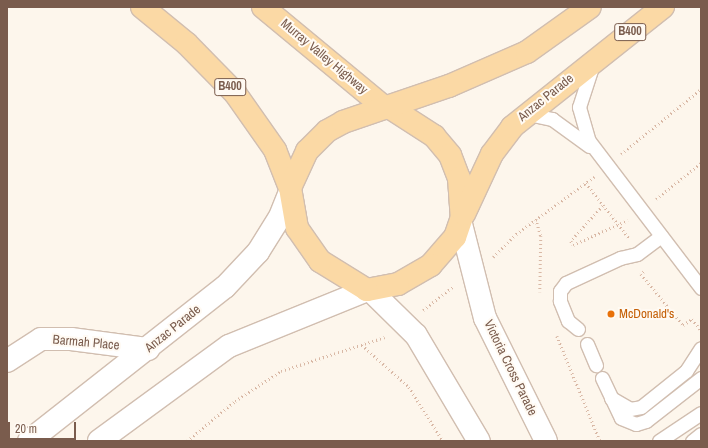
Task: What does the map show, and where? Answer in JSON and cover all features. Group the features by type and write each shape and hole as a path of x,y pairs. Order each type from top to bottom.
{"main road":[{"name":"B400","path":"142,7 187,44 235,93 275,150 290,190 297,228 312,253 342,277 368,290 398,284 421,273 448,247 462,220"},
{"name":"Murray Valley Highway","path":"263,7 387,108 434,136 450,155 459,178 462,220"},
{"path":"290,190 301,161 327,131 461,82 526,52 590,7"},
{"name":"Anzac Parade","path":"462,220 492,154 524,116 596,58 664,7"},
{"name":"Anzac Parade","path":"29,441 148,349 249,263 278,219 290,190"},
{"name":"Victoria Cross Parade","path":"462,220 485,318 546,439"},
{"path":"98,441 229,346 368,290 416,335 479,441"},
{"name":"Barmah Place","path":"7,361 32,343 48,339 148,349"}],"lane":[{"path":"596,58 583,88 579,114 596,153"},
{"path":"524,116 540,114 552,119 596,153 701,288"},
{"path":"578,329 567,319 560,301 562,288 573,278 641,252 661,236"},
{"path":"587,344 596,365"},
{"path":"611,398 630,409 641,407 686,371 701,348"},
{"path":"602,378 623,420 640,424 701,378"},
{"path":"659,441 701,413"},
{"path":"692,441 701,434"}],"path":[{"path":"603,206 571,241 573,245 620,226 701,163"},
{"path":"586,183 652,265 641,274 683,325 692,319 701,330"},
{"path":"362,345 409,387 443,441"}],"place":[{"name":"McDonald's","path":"611,314"}]}
